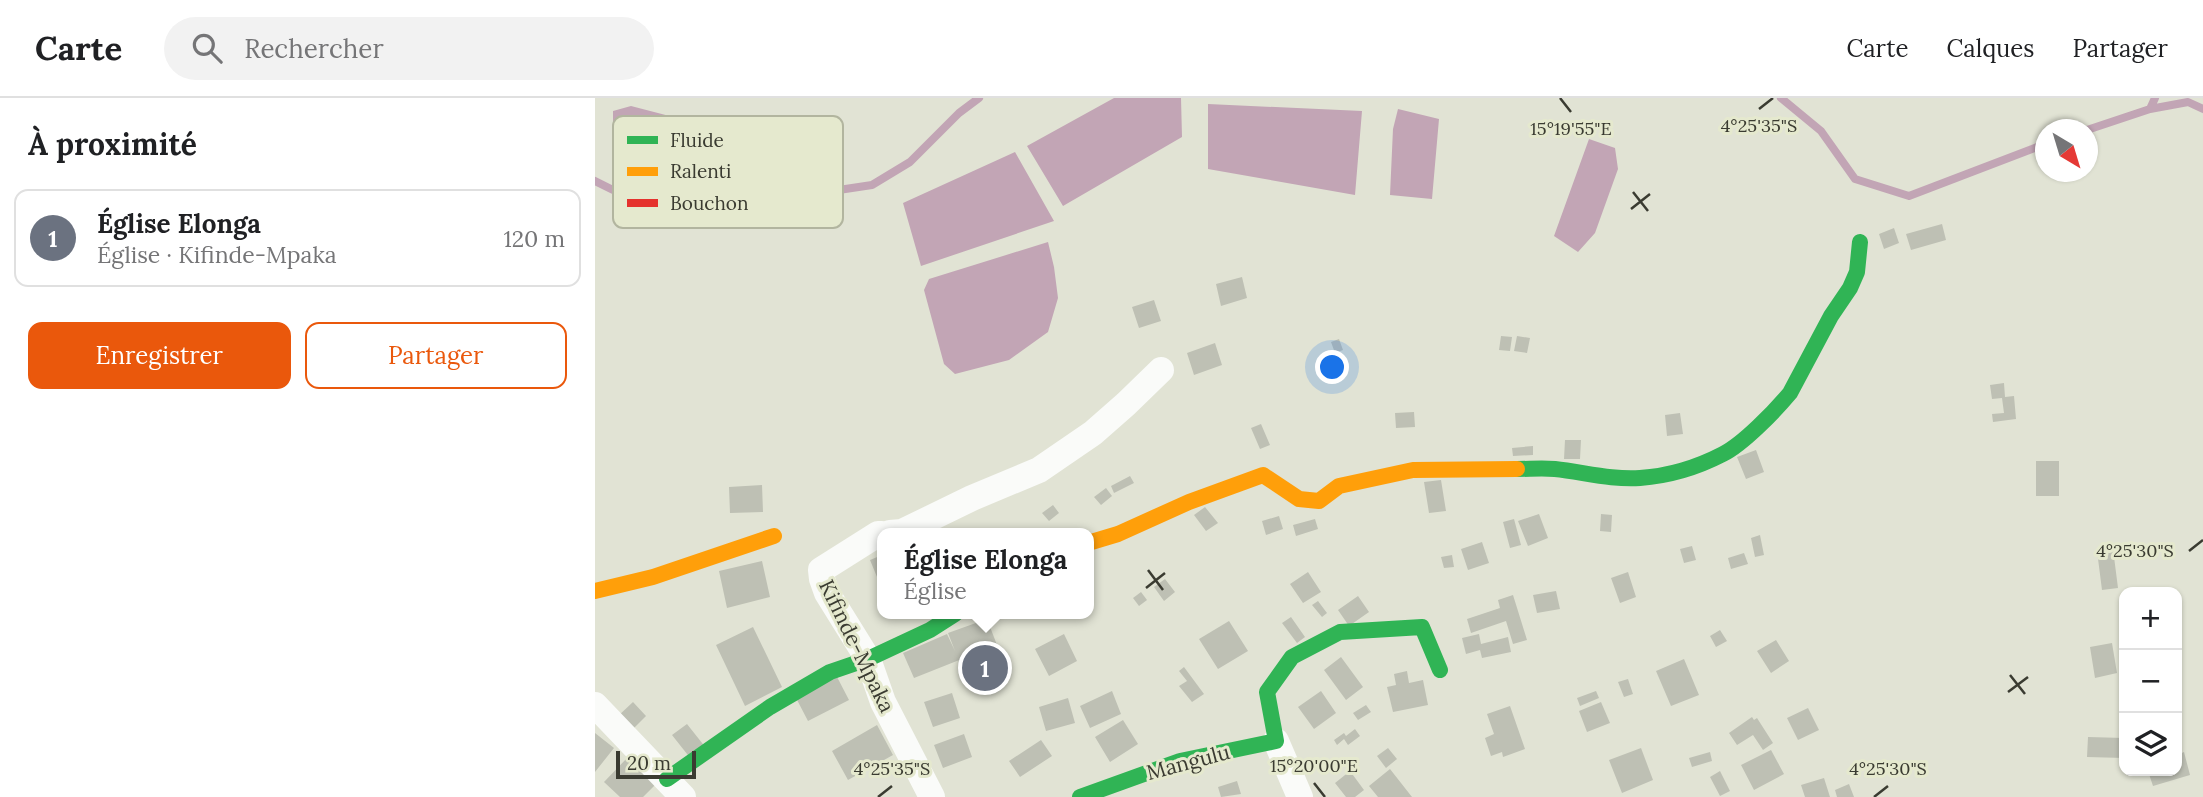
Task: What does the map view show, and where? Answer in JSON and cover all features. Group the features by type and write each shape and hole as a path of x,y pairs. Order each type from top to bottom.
{"street":[{"path":"1094,541 1263,475 1299,499 1319,501 1339,486 1413,470 1552,469 1607,477 1640,478 1679,471 1723,454 1735,446 1790,393 1831,316 1850,288 1857,272 1860,242"},
{"path":"910,528 1039,470 1093,433 1161,370"},
{"name":"Kifinde-Mpaka","path":"877,535 821,570 822,579 827,593 868,659 883,702 932,797"},
{"path":"595,591 653,577 773,536"},
{"path":"595,705 675,788 782,700 830,672 868,659 947,619"},
{"path":"1300,797 1276,741 1267,692 1292,657 1340,632 1422,627 1440,670"},
{"name":"Mangulu","path":"1093,795 1180,761 1276,741"}],"shaded area":[{"path":"1114,98 1181,98 1182,137 1063,206 1027,146"},
{"path":"1208,104 1362,111 1355,195 1208,169"},
{"path":"631,106 669,116 613,116 613,111"},
{"path":"1398,109 1439,119 1432,199 1390,195 1393,129"},
{"path":"1589,139 1615,148 1618,169 1595,233 1578,252 1554,236"},
{"path":"1015,152 1054,221 921,266 903,203"},
{"path":"1048,242 1058,298 1048,332 1009,360 955,374 944,364 924,290 929,279"}],"building":[{"path":"1942,224 1946,240 1911,250 1906,234"},
{"path":"1894,228 1899,243 1884,249 1879,234"},
{"path":"1242,277 1247,298 1221,306 1216,284"},
{"path":"1154,300 1161,321 1139,328 1132,307"},
{"path":"1501,336 1512,337 1510,351 1499,350"},
{"path":"1517,336 1530,338 1527,353 1514,351"},
{"path":"1339,339 1343,350 1335,353 1331,342"},
{"path":"1215,343 1222,365 1194,375 1187,353"},
{"path":"2004,383 2005,397 2014,396 2016,419 1993,422 1992,414 2004,413 2002,398 1992,399 1990,385"},
{"path":"1414,412 1415,427 1396,428 1395,413"},
{"path":"1680,413 1683,434 1667,436 1665,415"},
{"path":"1261,424 1270,445 1260,449 1251,428"},
{"path":"1565,440 1581,440 1580,459 1564,459"},
{"path":"1533,446 1533,455 1513,456 1512,448"},
{"path":"1756,450 1764,472 1746,479 1737,457"},
{"path":"2036,461 2059,461 2059,496 2036,496"},
{"path":"1130,476 1134,483 1114,493 1111,486"},
{"path":"1441,480 1446,511 1429,513 1424,482"},
{"path":"762,485 763,512 730,513 729,487"},
{"path":"1106,488 1112,496 1101,505 1094,497"},
{"path":"1053,505 1059,513 1049,521 1042,513"},
{"path":"1205,507 1218,523 1206,531 1194,515"},
{"path":"1539,514 1548,538 1528,546 1518,521"},
{"path":"1601,514 1612,515 1611,532 1600,531"},
{"path":"1279,516 1283,529 1266,535 1262,521"},
{"path":"1315,519 1318,529 1296,536 1293,525"},
{"path":"1514,519 1521,545 1510,548 1503,522"},
{"path":"1760,535 1764,555 1755,557 1751,538"},
{"path":"1482,542 1489,563 1468,570 1461,549"},
{"path":"1692,546 1696,560 1684,563 1680,549"},
{"path":"2113,549 2118,588 2102,590 2097,551"},
{"path":"1744,553 1748,564 1731,569 1728,558"},
{"path":"1452,555 1454,567 1444,568 1441,557"},
{"path":"877,557 877,577 870,560"},
{"path":"762,561 770,597 727,608 719,571"},
{"path":"1308,572 1321,592 1303,603 1290,584"},
{"path":"1628,572 1636,597 1620,603 1611,578"},
{"path":"1165,579 1175,592 1164,601 1154,587"},
{"path":"1556,591 1560,609 1537,613 1533,595"},
{"path":"1141,592 1147,600 1139,606 1133,598"},
{"path":"1513,595 1527,640 1513,644 1506,621 1471,633 1467,619 1500,608 1498,600"},
{"path":"1358,596 1369,612 1349,626 1338,610"},
{"path":"1318,601 1327,613 1322,617 1312,605"},
{"path":"1291,617 1305,637 1297,643 1282,623"},
{"path":"987,619 997,645 914,678 903,653 947,634 955,651 948,633"},
{"path":"1229,621 1248,651 1218,669 1199,639"},
{"path":"753,627 782,687 745,706 716,645"},
{"path":"1720,630 1727,641 1716,647 1710,636"},
{"path":"1064,634 1077,661 1049,676 1035,649"},
{"path":"1479,634 1481,644 1508,637 1511,652 1482,658 1480,650 1466,654 1462,638"},
{"path":"1776,640 1789,661 1771,673 1757,651"},
{"path":"2112,643 2117,673 2095,678 2090,647"},
{"path":"997,650 1007,671 973,687 963,666"},
{"path":"1341,657 1363,687 1346,700 1324,670"},
{"path":"1684,659 1699,695 1671,706 1656,671"},
{"path":"1184,667 1204,694 1192,702 1179,686 1187,681 1179,671"},
{"path":"1407,671 1409,683 1423,680 1428,705 1393,712 1387,687 1396,685 1394,674"},
{"path":"836,675 849,700 808,721 795,696"},
{"path":"1628,679 1633,694 1624,697 1618,682"},
{"path":"1112,691 1121,714 1090,728 1080,706"},
{"path":"1321,691 1336,713 1314,729 1298,707"},
{"path":"1596,691 1599,698 1580,706 1577,698"},
{"path":"952,693 960,718 933,727 924,702"},
{"path":"1068,698 1075,723 1046,731 1039,707"},
{"path":"633,702 646,716 630,732 617,717"},
{"path":"1601,702 1610,723 1587,732 1579,711"},
{"path":"1366,705 1371,712 1358,720 1353,713"},
{"path":"1510,706 1525,749 1503,757 1502,752 1491,756 1485,738 1494,734 1487,714"},
{"path":"1808,708 1819,730 1798,740 1787,718"},
{"path":"1752,717 1754,720 1757,718 1773,743 1763,750 1753,735 1737,745 1729,733"},
{"path":"1123,720 1138,744 1110,762 1095,737"},
{"path":"687,724 706,748 691,759 672,735"},
{"path":"877,725 893,755 848,780 832,751"},
{"path":"1355,729 1360,736 1348,745 1344,739 1337,745 1334,740"},
{"path":"595,733 614,748 595,772"},
{"path":"964,734 972,757 943,768 934,745"},
{"path":"2088,737 2119,738 2119,758 2087,757"},
{"path":"1041,740 1052,756 1020,777 1009,761"},
{"path":"1388,748 1397,759 1386,768 1377,756"},
{"path":"1641,748 1653,780 1622,793 1609,760"},
{"path":"1771,750 1784,774 1754,790 1741,765"},
{"path":"1710,752 1712,761 1692,767 1689,758"},
{"path":"2184,752 2190,775 2153,786 2150,776 2182,776"},
{"path":"628,757 656,784 643,797 620,797 604,782"},
{"path":"1390,769 1412,797 1378,797 1369,786"},
{"path":"1350,771 1364,790 1355,797 1346,797 1335,783"},
{"path":"1720,771 1730,791 1720,796 1710,777"},
{"path":"1824,778 1830,797 1805,797 1801,785"},
{"path":"1237,781 1241,794 1221,797 1218,787"},
{"path":"1849,784 1854,797 1837,797 1835,790"}],"waterway":[{"path":"843,189 872,185 910,162 959,113 979,98"},
{"path":"1781,98 1821,131 1855,179 1909,196 2035,148"},
{"path":"2098,126 2150,109 2155,98"},
{"path":"2150,109 2188,102 2203,109"},
{"path":"595,181 613,190"}],"traffic: fast":[{"path":"1517,469 1555,469 1608,477 1640,478 1693,467 1731,449 1790,393 1831,316 1850,288 1857,272 1860,242"},
{"path":"667,779 770,707 830,672 868,659 947,619"},
{"path":"1080,797 1180,761 1276,741 1267,692 1292,657 1340,632 1422,627 1440,670"}],"traffic: slow":[{"path":"1094,541 1263,475 1299,499 1319,501 1339,486 1413,470 1517,469"},
{"path":"595,591 653,577 774,536"}],"place":[{"name":"Église Elonga","path":"985,668"}]}
